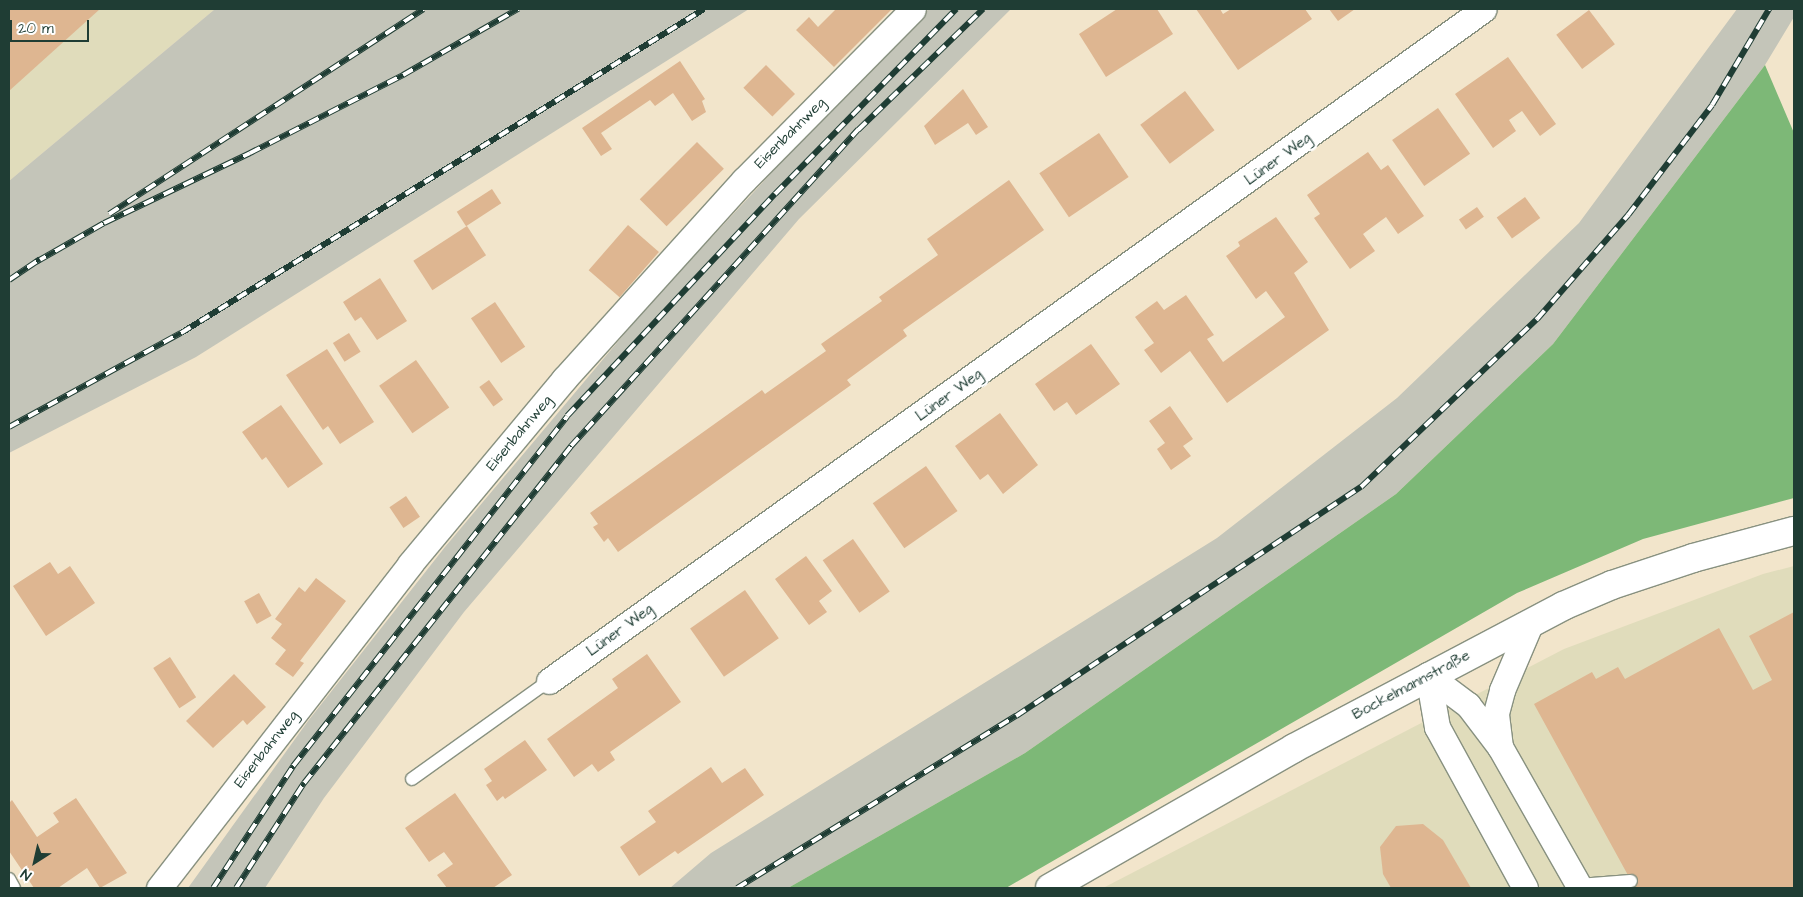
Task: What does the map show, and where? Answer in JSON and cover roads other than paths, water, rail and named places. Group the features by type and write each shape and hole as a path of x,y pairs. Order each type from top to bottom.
{"main road":[{"name":"Bockelmannstraße","path":"1050,888 1428,675 1531,622 1612,585 1693,558 1794,531"}],"street":[{"name":"Eisenbahnweg","path":"160,888 410,564 564,379 744,180 913,9"},
{"name":"Lüner Weg","path":"549,681 1484,9"},
{"path":"1500,747 1496,713 1502,690 1531,622"},
{"path":"1428,675 1468,704 1500,747 1579,887"},
{"path":"1428,675 1437,727 1525,888"}],"lane":[{"name":"Lüner Weg","path":"412,779 549,681"},
{"path":"9,879 14,888"},
{"path":"1579,887 1631,881"}],"railway":[{"path":"109,214 423,9"},
{"path":"36,262 104,223 250,153 403,75 518,9"},
{"path":"9,427 181,333 704,9"},
{"path":"213,888 293,766 567,416 775,194 956,9"},
{"path":"236,888 304,783 571,446 858,130 983,9"},
{"path":"737,888 1016,716 1361,487 1537,319 1628,215 1712,105 1769,9"},
{"path":"9,280 40,259"}]}
